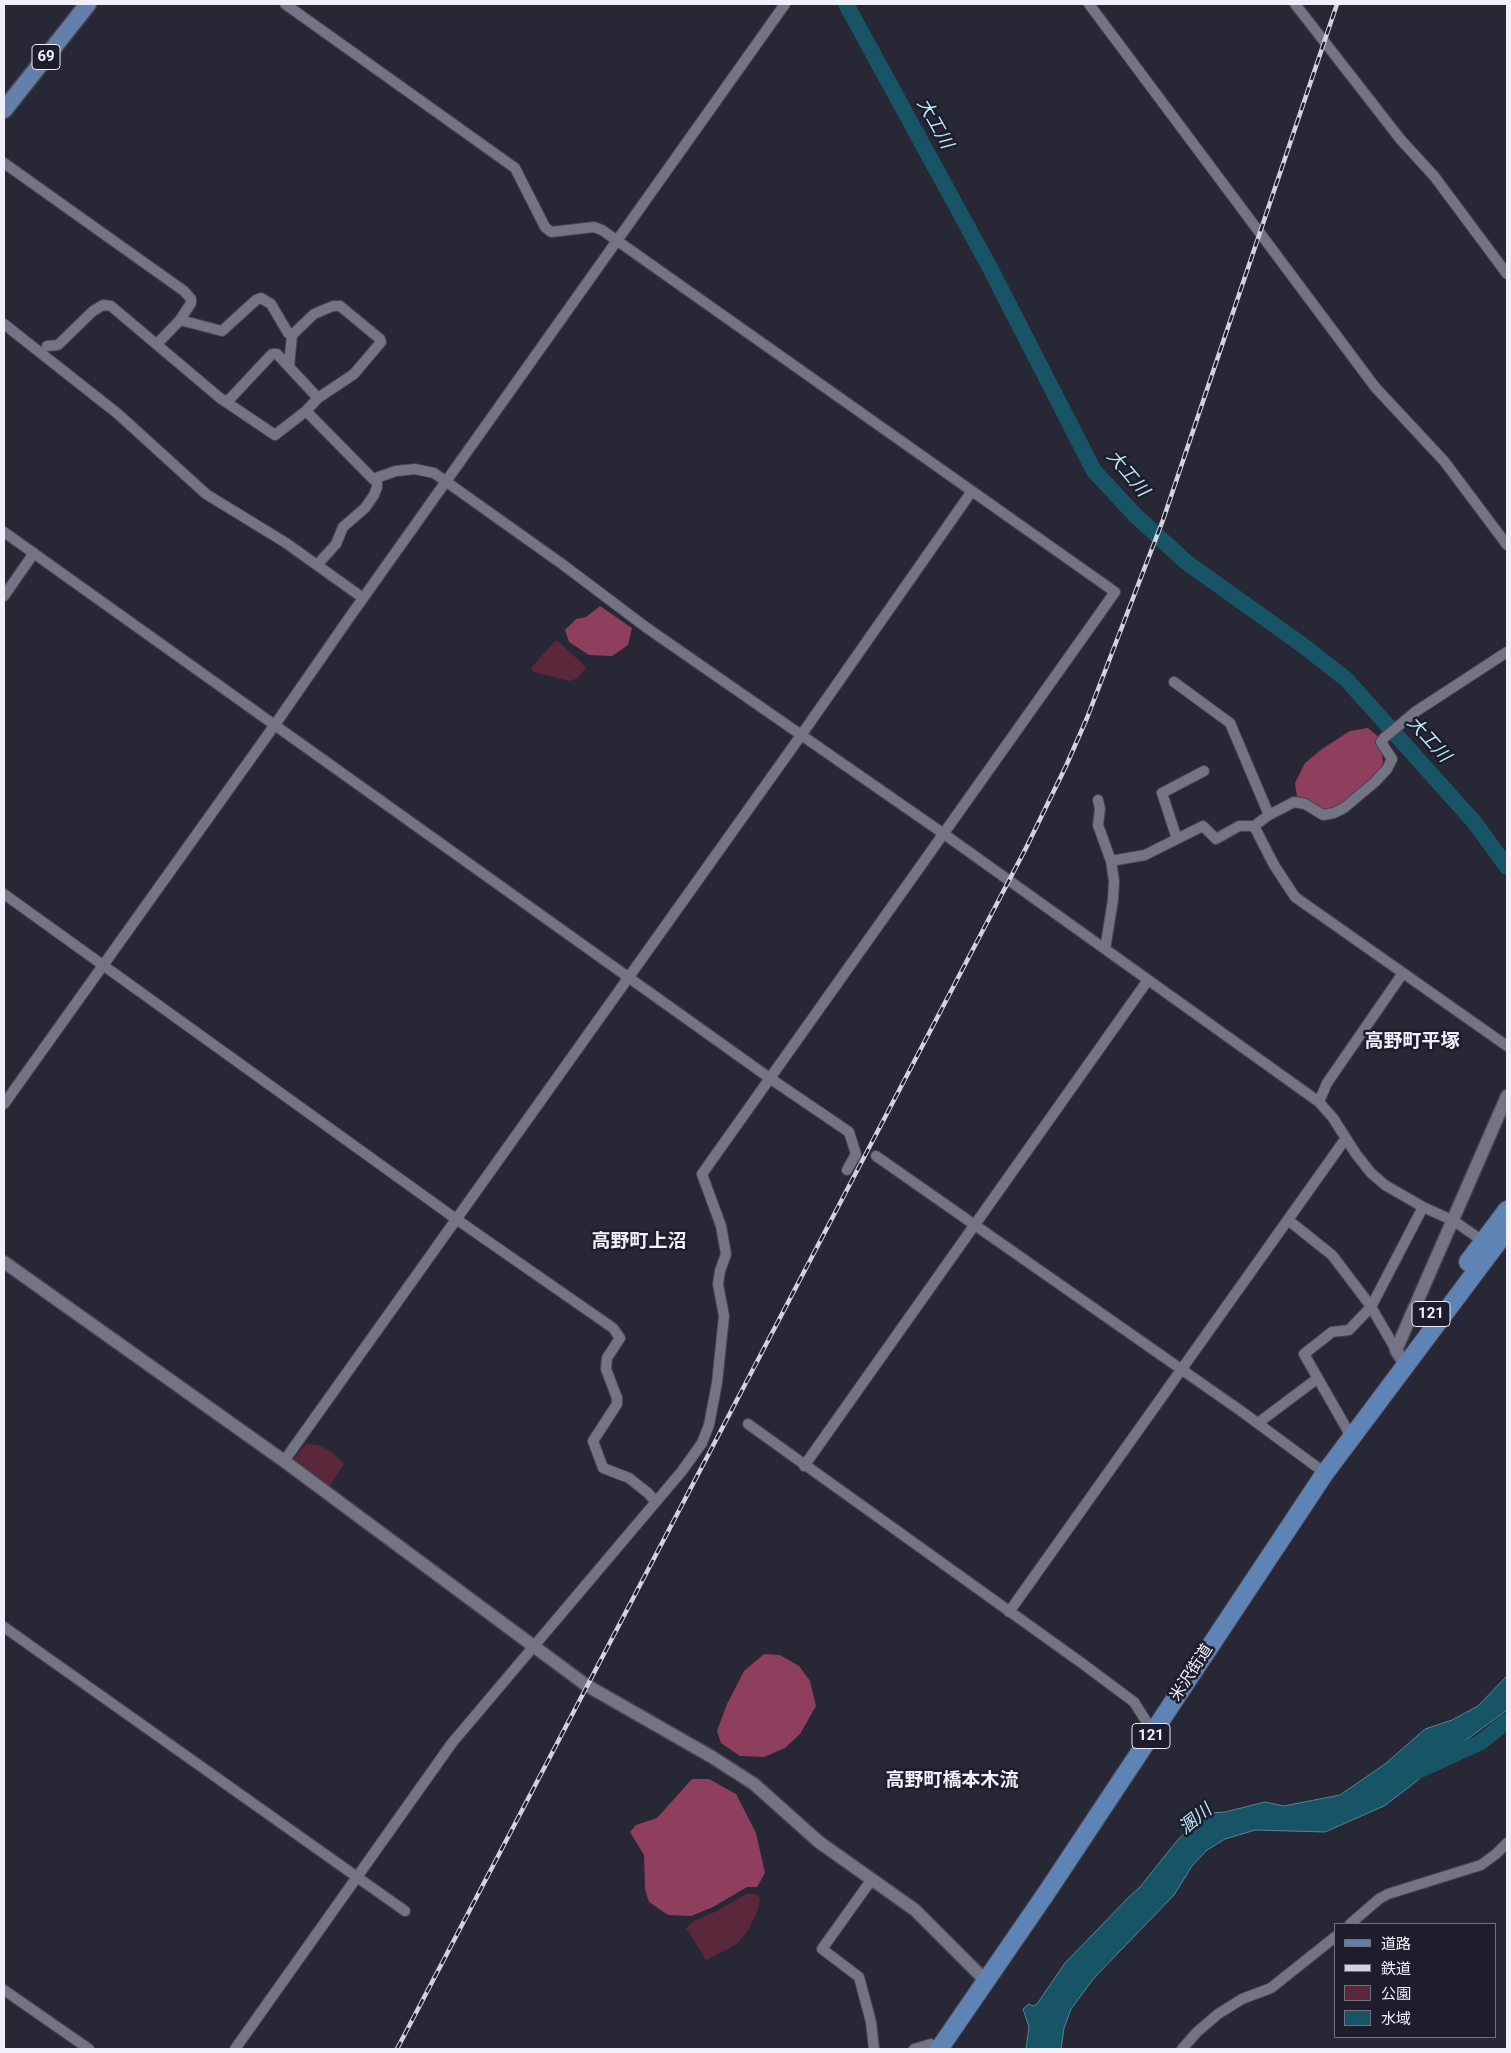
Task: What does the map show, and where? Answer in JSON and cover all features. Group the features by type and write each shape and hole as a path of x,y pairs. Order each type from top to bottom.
{"highway":[{"name":"米沢街道","path":"940,2049 985,1980 1047,1892 1325,1473 1358,1431 1402,1359 1488,1245 1507,1210"},
{"name":"米沢街道","path":"1488,1245 1507,1230"}],"main road":[{"name":"69","path":"4,110 88,4"}],"street":[{"path":"235,2049 452,1743 682,1471 702,1443 709,1425 717,1383 724,1316 718,1284 726,1254 721,1226 702,1174 1115,592 594,226 551,232 545,227 515,168 285,4"},
{"path":"4,1104 785,4"},
{"path":"1089,4 1375,387 1444,461 1507,545"},
{"path":"1295,4 1400,140 1434,176 1507,274"},
{"path":"4,163 184,291 191,303 180,320 157,344"},
{"path":"180,320 222,331 256,300 261,298 271,304 288,333 292,335"},
{"path":"47,346 58,345 92,311 103,304 112,306 227,402 275,435 306,411 318,398 354,374 381,342 380,339 340,306 332,306 314,314 292,335 289,367"},
{"path":"4,324 118,414 206,494 286,542 363,598"},
{"path":"227,402 272,354 277,354 318,398"},
{"path":"306,411 374,479 396,471 414,469 434,473 562,564 646,628 802,734 944,834 1319,1102 1333,1118 1371,1173 1398,1194 1454,1221 1488,1245"},
{"path":"317,565 336,544 343,527 365,508 374,495 377,488 377,478"},
{"path":"284,1461 802,734 972,491"},
{"path":"4,532 771,1079 850,1132 856,1154 846,1170"},
{"path":"4,596 34,554"},
{"path":"1111,861 1145,855 1203,826 1216,839 1239,826 1254,826 1269,815 1294,802 1305,804 1323,815 1334,813 1344,808 1375,782 1387,769 1392,759 1381,742 1384,738 1406,719 1507,652"},
{"path":"1174,682 1230,723 1269,815"},
{"path":"1177,839 1162,793 1204,771"},
{"path":"1098,800 1100,809 1098,825 1111,861 1114,881 1113,900 1105,949"},
{"path":"1254,826 1279,873 1295,897 1507,1046"},
{"path":"4,894 456,1219 613,1328 620,1338 606,1358 606,1369 617,1398 617,1404 593,1441 603,1468 629,1478 655,1501"},
{"path":"1319,1102 1327,1083 1403,973"},
{"path":"804,1466 1148,980"},
{"path":"1402,1359 1454,1221 1507,1096"},
{"path":"1009,1612 1346,1138"},
{"path":"876,1156 1258,1423 1325,1473"},
{"path":"1358,1431 1318,1378 1304,1354 1332,1332 1349,1330 1371,1307 1423,1207"},
{"path":"1288,1220 1332,1255 1371,1307 1402,1359"},
{"path":"4,1262 284,1461 586,1685 712,1757 754,1784 820,1842 915,1910 985,1980"},
{"path":"1258,1423 1318,1378"},
{"path":"748,1424 1134,1702 1153,1732"},
{"path":"4,1627 405,1911"},
{"path":"1351,1923 1379,1899 1388,1894 1482,1865 1507,1843"},
{"path":"872,1879 822,1949 859,1977 872,2022 874,2049"},
{"path":"1182,2049 1197,2032 1218,2014 1242,1999 1271,1988 1334,1938"},
{"path":"4,1990 89,2049"},
{"path":"914,2049 931,2044 940,2049"}],"green space":[{"path":"558,641 586,667 578,678 570,681 533,672 531,668 554,642"},
{"path":"306,1444 317,1445 331,1451 344,1464 330,1485 326,1485 292,1461"},
{"path":"746,1894 756,1894 760,1898 758,1909 749,1929 737,1944 706,1960 686,1928 694,1921 717,1911"}],"shaded area":[{"path":"600,606 632,628 628,645 612,656 589,655 569,642 565,630 576,619 586,617"},
{"path":"1368,728 1381,739 1383,763 1373,789 1358,803 1336,812 1313,811 1297,797 1295,783 1305,763 1322,749 1350,731"},
{"path":"764,1654 780,1655 799,1666 810,1681 816,1706 800,1734 785,1748 764,1757 740,1756 721,1743 717,1731 727,1704 744,1671"},
{"path":"692,1779 709,1779 736,1794 756,1833 765,1873 757,1887 747,1887 713,1907 691,1916 668,1915 649,1902 645,1889 644,1855 630,1832 636,1825 657,1818"}],"water":[{"path":"1507,1676 1507,1710 1458,1746 1384,1806 1325,1832 1255,1830 1225,1839 1207,1850 1192,1866 1174,1895 1094,1978 1071,2009 1064,2028 1061,2049 1026,2049 1029,2027 1023,2009 1029,2004 1033,2006 1037,2004 1065,1963 1140,1887 1176,1842 1195,1822 1211,1813 1225,1812 1265,1802 1284,1806 1340,1795 1385,1764 1425,1729 1452,1720 1478,1706"}],"waterway":[{"name":"大工川","path":"846,4 989,266 1094,471 1135,515 1186,562 1301,644 1346,679 1475,823 1507,867"},
{"name":"溷川","path":"1418,1771 1481,1742 1507,1721"}],"railway":[{"path":"397,2049 1026,848 1066,766 1087,718 1163,520 1337,4"}],"district":[{"name":"高野町平塚","path":"1412,1042"},
{"name":"高野町上沼","path":"639,1242"},
{"name":"高野町橋本木流","path":"952,1781"}]}
